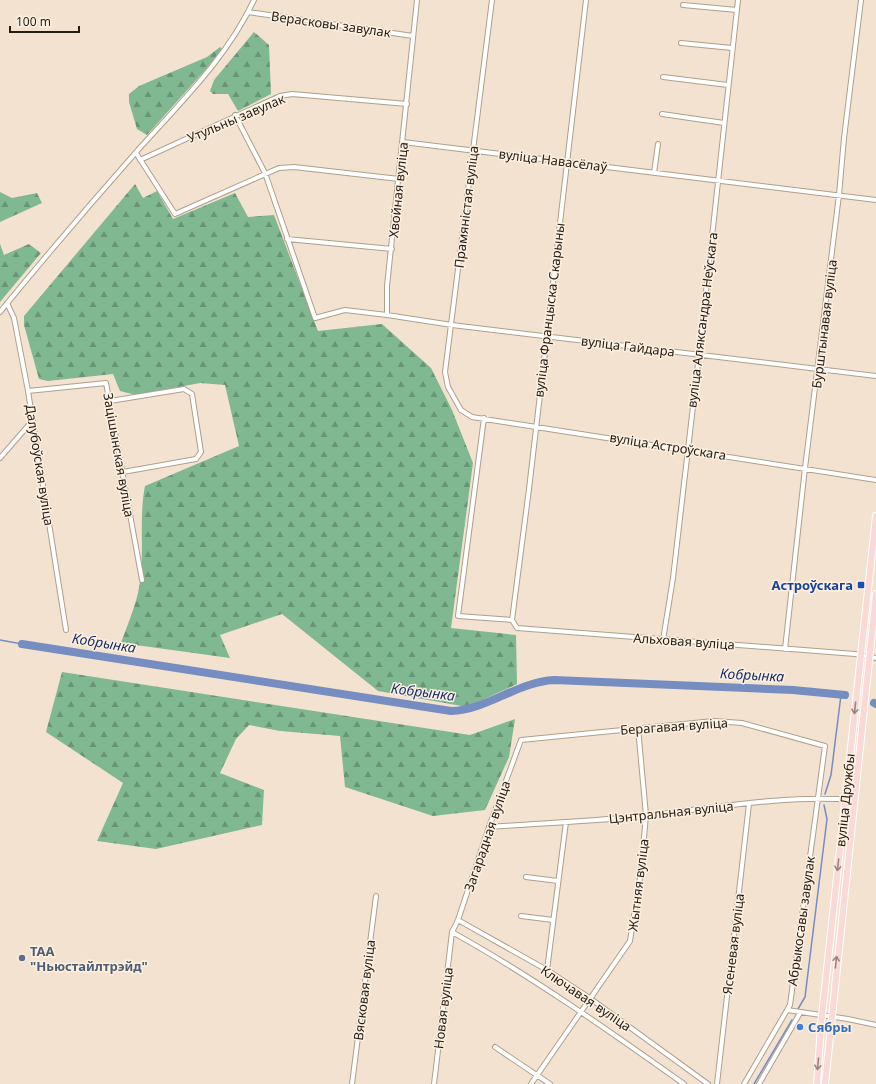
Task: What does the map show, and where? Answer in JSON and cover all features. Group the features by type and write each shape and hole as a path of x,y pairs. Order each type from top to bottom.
{"main road":[{"name":"вуліца Дружбы","path":"817,1084 860,655 876,516"},
{"name":"вуліца Дружбы","path":"825,1084 848,848 876,594"},
{"path":"867,603 867,628 864,651 869,656"},
{"path":"860,655 866,662 863,685 864,702"},
{"path":"845,800 848,802 850,807 848,848"},
{"path":"828,966 829,981 827,1012 831,1016"},
{"path":"823,1015 828,1022 825,1048 826,1067"}],"street":[{"path":"0,312 136,153 213,66 230,44 254,0"},
{"name":"Хвойная вуліца","path":"387,315 387,286 417,0"},
{"name":"Прамяністая вуліца","path":"461,410 448,387 445,372 492,0"},
{"name":"вуліца Францыска Скарыны","path":"512,620 586,0"},
{"name":"вуліца Аляксандра Неўскага","path":"663,640 673,578 719,181 738,0"},
{"name":"Бурштынавая вуліца","path":"785,649 805,468 819,370 844,138 861,0"},
{"path":"683,5 737,10"},
{"name":"Верасковы завулак","path":"248,12 413,36"},
{"path":"681,43 732,48"},
{"path":"663,77 728,85"},
{"name":"Утульны завулак","path":"140,160 235,115 280,96 292,94 407,104"},
{"path":"662,114 724,123"},
{"path":"235,115 265,173 315,318 345,310 452,325"},
{"name":"вуліца Навасёлаў","path":"403,142 876,200"},
{"path":"654,173 658,144"},
{"path":"136,153 175,214 279,168 294,167 399,179"},
{"path":"287,239 392,249"},
{"name":"Далубоўская вуліца","path":"7,303 14,318 28,391 66,630"},
{"name":"вуліца Гайдара","path":"452,325 876,376"},
{"name":"Зацішынская вуліца","path":"28,391 106,384 142,580"},
{"path":"110,401 184,389 192,394 201,452 196,459 122,472"},
{"name":"вуліца Астроўскага","path":"461,410 472,417 536,425 876,480"},
{"path":"484,418 458,616 512,620"},
{"path":"0,458 33,420"},
{"name":"Альховая вуліца","path":"512,620 517,628 860,655"},
{"path":"860,655 876,658"},
{"name":"Берагавая вуліца","path":"520,740 714,721 742,723 825,746"},
{"name":"Жытняя вуліца","path":"531,1084 630,941 641,871 646,815 638,728"},
{"name":"Загарадная вуліца","path":"452,932 458,920 520,740"},
{"name":"Абрыкосавы завулак","path":"744,1084 790,1005 825,746"},
{"name":"Цэнтральная вуліца","path":"489,827 646,815 749,804 818,800 853,800"},
{"name":"Ясеневая вуліца","path":"717,1084 749,804"},
{"path":"547,970 566,822"},
{"path":"526,877 558,881"},
{"name":"Вясковая вуліца","path":"352,1084 376,896"},
{"path":"521,916 553,920"},
{"name":"Ключавая вуліца","path":"458,920 547,970 591,999 708,1084"},
{"name":"Ключавая вуліца","path":"452,932 490,953 582,1012 684,1084"},
{"name":"Новая вуліца","path":"434,1084 452,932"},
{"path":"788,1010 831,1016 876,1025"},
{"path":"759,1084 800,1012"},
{"path":"495,1047 550,1084"}],"green space":[{"path":"254,32 269,45 271,94 238,111 228,94 213,94 210,91 214,80"},
{"path":"220,47 222,49 207,68 147,135 137,129 129,102 129,94 139,86 207,57"},
{"path":"135,184 143,198 157,191 173,219 235,193 248,217 274,215 318,331 382,324 431,368 452,410 473,463 451,628 516,635 517,684 467,707 378,691 282,614 220,635 230,658 121,643 138,593 140,580 142,513 145,486 239,446 225,385 200,383 136,395 120,391 113,374 48,381 39,379 24,325 24,316"},
{"path":"0,192 12,198 37,193 42,203 0,222"},
{"path":"0,244 4,255 29,244 41,253 0,302"},
{"path":"62,672 470,735 515,719 509,757 485,810 433,816 345,787 340,736 280,731 249,725 236,739 220,773 264,790 262,825 156,849 97,841 123,783 46,732"}],"waterway":[{"path":"0,640 22,644"},
{"name":"Кобрынка","path":"22,644 451,711 477,706 515,690 540,682 554,680 793,690 845,695"},
{"path":"825,794 831,775 841,695"},
{"path":"798,1009 805,997 827,819 824,805"},
{"path":"754,1084 792,1020"}],"place":[{"name":"Астроўскага","path":"861,585"},
{"name":"ТАА \"Ньюстайлтрэйд\"","path":"22,958"},
{"name":"Сябры","path":"800,1027"}]}
